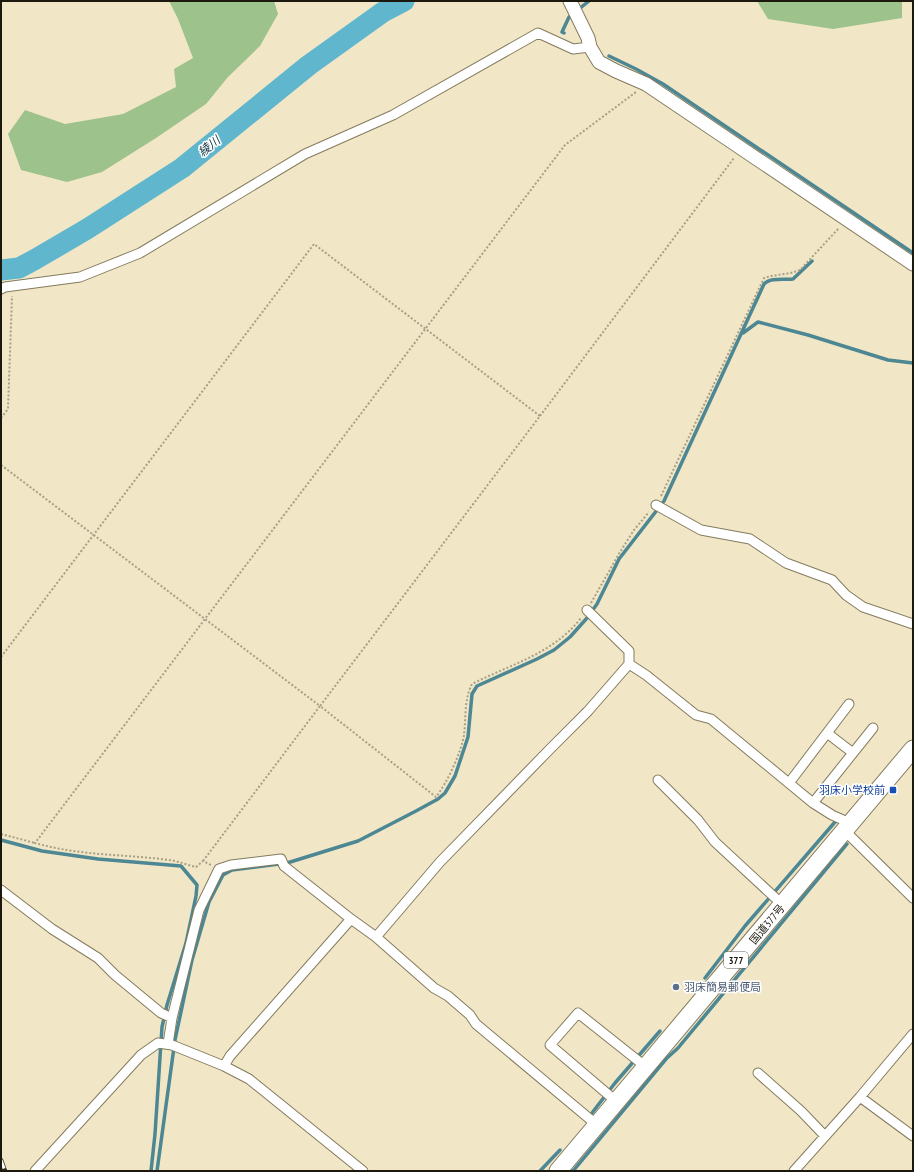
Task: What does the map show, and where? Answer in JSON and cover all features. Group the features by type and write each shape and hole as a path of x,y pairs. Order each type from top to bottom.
{"highway":[{"name":"国道377号","path":"558,1171 597,1125 610,1096 776,899 847,826 913,749"}],"street":[{"path":"570,1 599,62 646,84 913,264"},
{"path":"1,289 5,287 80,277 140,253 305,154 393,115 538,33 573,49 589,42"},
{"path":"659,507 701,530 750,539 786,563 832,580 846,595 863,607 913,624"},
{"path":"376,937 440,862 550,748 588,711 629,664 630,651 590,612"},
{"path":"629,664 646,675 696,715 711,719 813,803 847,826 913,898"},
{"path":"789,783 849,704"},
{"path":"813,803 873,728"},
{"path":"827,733 853,753"},
{"path":"658,780 685,806 715,842 776,899"},
{"path":"168,1044 166,1015 199,910 220,869 231,865 281,858 283,864 351,919 376,937 434,988 448,996 470,1014 476,1024 597,1125"},
{"path":"1,890 52,929 98,958 115,974 166,1015"},
{"path":"224,1066 230,1056 351,919"},
{"path":"610,1096 550,1045 578,1012 639,1062"},
{"path":"794,1171 860,1097 913,1034"},
{"path":"35,1171 141,1055 168,1044 224,1066 249,1079 362,1171"},
{"path":"758,1073 801,1111 825,1136"},
{"path":"860,1097 913,1136"}],"path":[{"path":"35,843 565,145 631,97 646,84"},
{"path":"1,834 52,848 93,854 171,860 196,867 320,706 742,148"},
{"path":"1,465 205,618 436,797 444,788 464,738 468,692 472,684 528,660 552,646 590,612 620,552 634,530 659,507 666,488 764,278 793,273 800,270 847,219"},
{"path":"1,657 314,244 540,416"},
{"path":"1,418 8,409 13,287"},
{"path":"202,861 220,869"}],"green space":[{"path":"169,1 274,1 278,14 260,46 228,77 206,104 102,172 67,182 21,170 8,134 25,110 65,124 123,114 176,87 174,69 193,58 178,19"},
{"path":"757,1 902,1 902,18 833,29 768,19"}],"waterway":[{"name":"綾川","path":"1,270 19,268 34,260 87,229 182,168 309,65 383,12 404,1"},
{"path":"564,33 562,32 569,17 589,1"},
{"path":"609,56 663,84 913,253"},
{"path":"157,1171 175,1040 192,960 209,902 223,875 232,870 287,863 358,841 438,799 445,793 455,776 468,737 472,694 477,686 554,650 570,637 587,618 597,604 619,559 664,501 764,284 770,280 793,279 812,261"},
{"path":"743,333 758,322 808,335 888,360 913,363"},
{"path":"705,978 745,926 835,822"},
{"path":"1,840 42,851 98,859 181,866 197,885 186,943 167,1005 162,1027 151,1171"},
{"path":"573,1171 667,1058 678,1048 847,844"},
{"path":"592,1113 615,1083 660,1031"},
{"path":"540,1171 560,1150"}],"railway":[{"path":"1,1160 5,1171"}],"place":[{"name":"羽床小学校前","path":"893,790"},
{"name":"羽床簡易郵便局","path":"676,987"}]}
